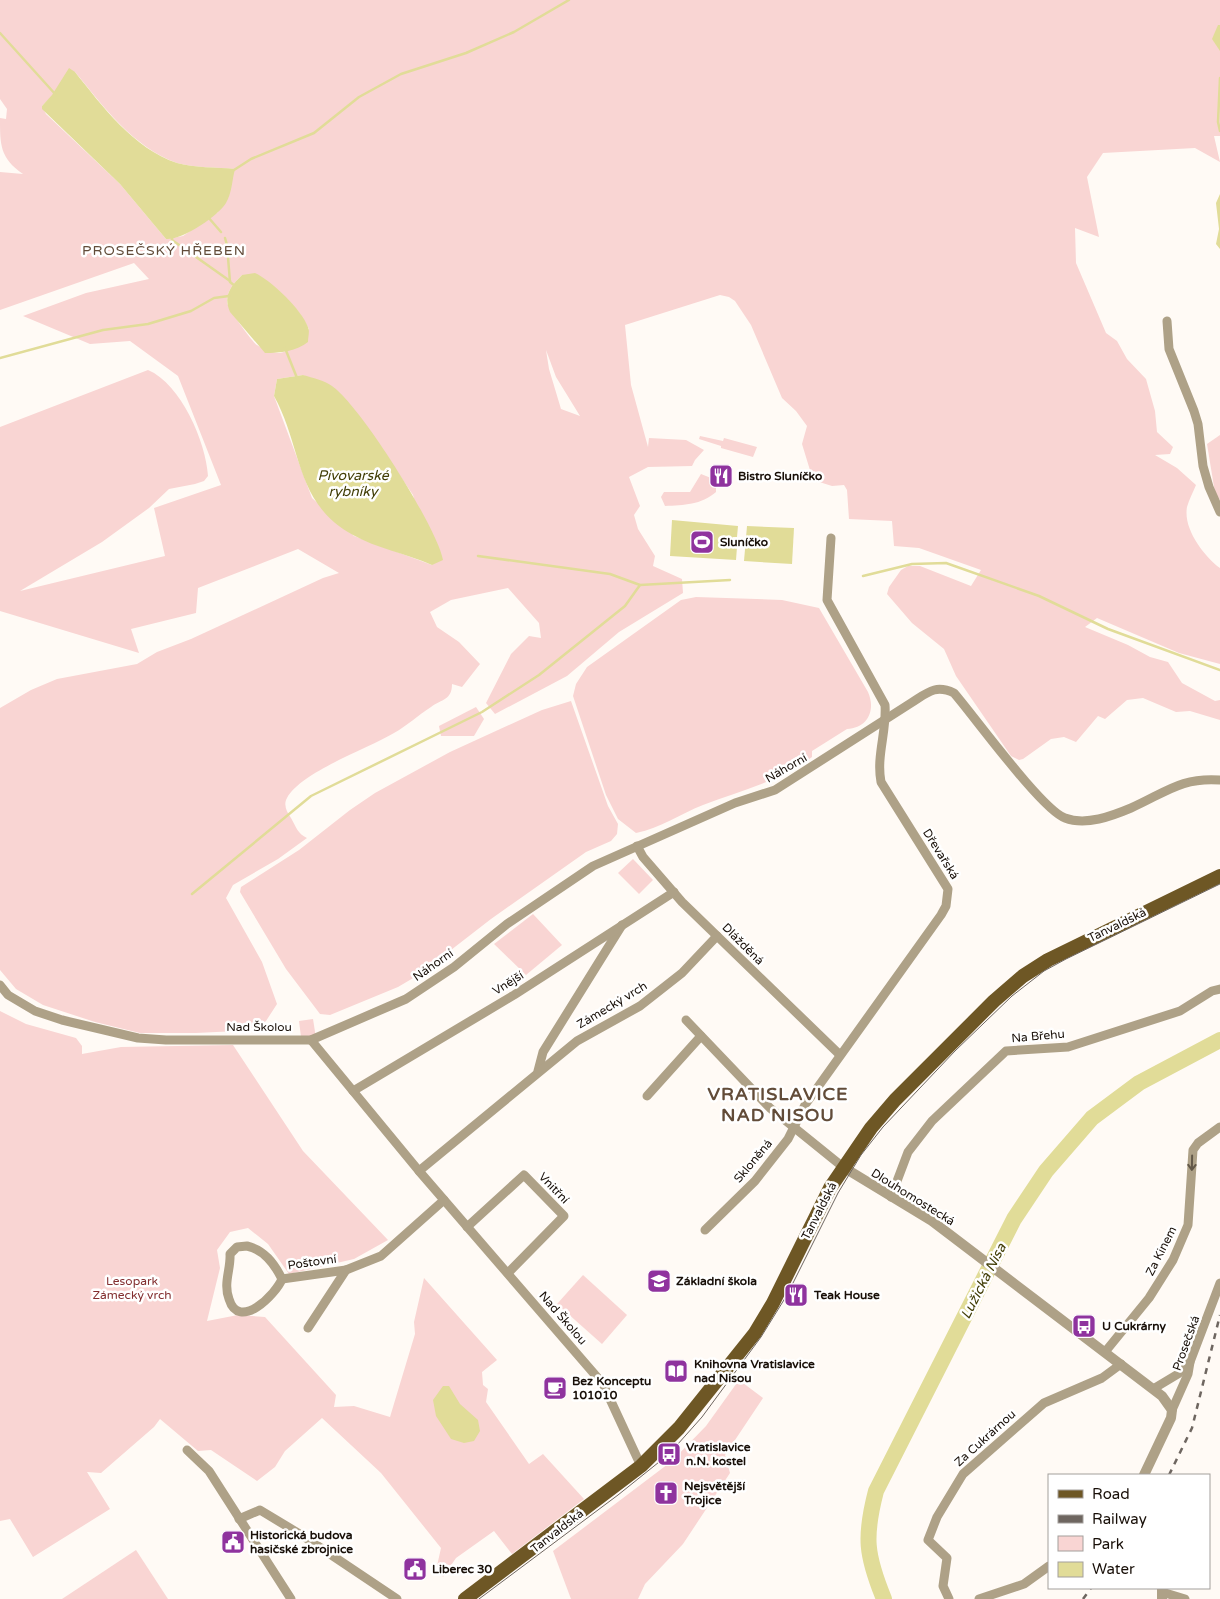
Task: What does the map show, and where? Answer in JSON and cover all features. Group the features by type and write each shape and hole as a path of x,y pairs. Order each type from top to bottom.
{"main road":[{"name":"Tanvaldská","path":"465,1599 641,1466 679,1428 755,1332 773,1304 843,1167 871,1128 895,1100 994,1001 1023,976 1071,947 1220,876"}],"street":[{"path":"1167,321 1170,349 1194,411 1207,480 1220,512"},
{"name":"Dřevařská","path":"793,1128 805,1105 941,915 948,900 948,889 881,782 878,768 886,719 886,704 827,600 831,538"},
{"name":"Náhorní","path":"311,1040 406,999 454,967 507,924 593,866 734,803 775,790 933,690 943,688 954,693 1037,795 1064,818 1086,821 1106,817 1131,808 1175,785 1200,778 1220,780"},
{"name":"Dlážděná","path":"637,846 643,857 674,892 840,1054"},
{"name":"Vnější","path":"352,1090 514,995 674,892"},
{"name":"Zámecký vrch","path":"538,1071 543,1052 624,923"},
{"name":"Zámecký vrch","path":"419,1171 538,1071 577,1041 640,1006 682,973 717,936"},
{"name":"Nad Školou","path":"0,985 4,993 35,1012 138,1038 166,1040 311,1040 419,1171 604,1384 641,1466"},
{"name":"Na Břehu","path":"891,1197 908,1152 932,1121 1006,1051 1068,1047 1180,1011 1212,991 1220,989"},
{"path":"686,1020 770,1108 843,1167"},
{"path":"647,1096 701,1036"},
{"name":"Za Kinem","path":"1105,1352 1149,1298 1173,1260 1188,1225 1193,1150 1198,1143 1220,1127"},
{"name":"Skloněná","path":"705,1230 755,1180 793,1128"},
{"name":"Dlouhomostecká","path":"843,1167 932,1221 1153,1389 1165,1400 1172,1410"},
{"name":"Vnitřní","path":"467,1227 524,1175 564,1216 508,1273"},
{"path":"308,1328 346,1270 381,1256 444,1200"},
{"name":"Poštovní","path":"237,1247 257,1248 276,1267 282,1279 278,1287 258,1308 244,1312 235,1309 229,1300 227,1290 230,1254 237,1247"},
{"name":"Poštovní","path":"282,1279 346,1270"},
{"name":"Prosečská","path":"1172,1410 1188,1374 1190,1362 1220,1283"},
{"path":"1153,1389 1178,1374 1190,1362"},
{"name":"Za Cukrárnou","path":"950,1599 943,1586 947,1558 928,1540 937,1517 962,1474 1044,1403 1102,1378 1121,1364"},
{"path":"1144,1474 1168,1427 1172,1410"},
{"path":"187,1450 209,1471 291,1599"},
{"path":"239,1519 260,1510 303,1536 397,1599"},
{"path":"980,1599 1024,1584 1048,1567"},
{"path":"1162,1593 1184,1599"}],"green space":[{"path":"0,0 1220,0 1220,136 1214,136 1220,162 1195,148 1103,153 1087,177 1099,237 1075,228 1076,263 1106,333 1117,341 1127,359 1146,379 1155,411 1157,432 1173,447 1170,454 1155,455 1177,468 1196,485 1187,507 1188,524 1201,549 1220,568 1220,664 1179,653 1097,618 1085,627 1128,645 1150,657 1168,662 1182,683 1215,701 1220,700 1220,720 1190,711 1176,712 1143,698 1127,700 1105,719 1098,716 1076,742 1064,737 1051,739 1023,759 1019,760 1011,756 956,676 944,649 912,623 887,594 889,587 901,570 908,566 920,566 971,586 981,570 919,548 894,546 892,521 849,519 847,490 844,485 832,486 813,480 802,444 807,426 796,411 782,398 751,325 735,301 720,295 625,325 631,385 648,447 649,438 686,440 704,450 692,466 648,467 629,477 640,506 634,515 638,529 655,556 653,566 682,579 683,593 619,632 567,676 495,714 486,703 511,654 529,636 541,638 539,623 508,588 451,600 430,612 437,627 459,642 480,664 462,687 452,684 452,689 446,699 435,704 394,733 320,770 295,788 287,798 286,808 298,830 307,838 278,859 233,885 226,898 262,962 277,1004 266,1021 258,1027 237,1031 140,1033 95,1022 43,1005 16,989 0,970 0,708 31,690 57,679 137,664 157,652 191,639 323,578 339,573 298,549 198,588 196,613 131,629 139,653 0,611 0,427 148,370 160,377 171,388 190,416 202,447 208,476 204,481 195,484 169,489 149,508 102,542 20,591 165,556 154,508 221,485 178,376 130,341 90,344 23,316 86,293 149,279 134,263 0,310 0,172 23,174 10,162 3,150 0,136 0,118 6,119 7,109 0,99","holes":["75,72 120,125 161,156 184,165 234,169 218,212 183,236 166,239 120,184 46,114 42,106","242,275 272,290 296,309 309,329 295,344 283,352 277,353 257,345 250,338 228,305 227,298 232,287","546,350 556,377 580,416 561,409 549,369","303,375 345,399 413,495 432,565 354,536 312,498 274,396 277,379"]},
{"path":"1220,435 1220,500 1215,493 1207,444"},
{"path":"700,436 723,441 724,438 757,447 753,457 721,448 721,446 699,439"},
{"path":"701,474 716,480 716,492 698,502 686,505 665,506 661,497 664,492 690,492"},
{"path":"696,597 782,600 819,608 868,692 871,705 870,711 865,722 854,728 847,729 812,751 812,757 787,773 703,805 654,828 636,833 618,819 606,795 573,696 576,684 587,667 681,600"},
{"path":"571,701 608,806 618,824 617,834 611,841 586,852 491,919 420,974 398,987 330,1015 320,1014 286,969 240,892 241,887 299,850 375,793 450,752 542,710"},
{"path":"476,707 484,719 474,736 441,736 439,726"},
{"path":"633,859 653,880 639,894 618,873"},
{"path":"533,914 562,945 526,975 494,944"},
{"name":"Lesopark Zámecký vrch","path":"0,1011 26,1024 76,1038 82,1046 82,1054 121,1047 233,1045 303,1151 388,1240 354,1259 289,1274 268,1244 248,1228 230,1232 217,1250 220,1268 207,1321 238,1315 265,1317 336,1395 334,1407 354,1406 390,1417 415,1334 414,1322 424,1278 497,1360 482,1372 483,1385 488,1389 486,1402 529,1464 543,1454 584,1499 512,1554 494,1531 456,1558 443,1577 437,1566 441,1548 381,1473 322,1418 285,1451 275,1467 257,1481 211,1450 198,1451 160,1419 154,1427 101,1473 87,1472 110,1509 33,1557 10,1519 0,1521"},
{"path":"313,1019 316,1038 301,1037 299,1021"},
{"path":"583,1275 627,1315 602,1344 557,1304"},
{"path":"739,1380 763,1398 725,1455 730,1473 683,1544 645,1584 638,1599 571,1599 553,1551 672,1461 706,1426"},
{"path":"136,1550 168,1599 62,1599"}],"water":[{"path":"1218,25 1220,25 1220,51 1212,39"},
{"path":"69,68 75,72 120,125 146,147 161,156 184,165 235,169 230,195 222,208 199,227 173,239 166,239 120,184 42,109 42,106 52,95"},
{"path":"1220,194 1220,249 1216,244 1219,229 1216,203"},
{"path":"255,273 269,282 293,304 305,320 309,332 308,342 304,345 288,351 265,353 230,312 227,301 231,288 242,275"},
{"name":"Pivovarské rybníky","path":"303,375 332,386 345,398 360,417 413,495 438,544 443,560 432,565 362,540 334,522 320,507 302,473 290,434 274,396 277,379"},
{"name":"Sluníčko","path":"672,520 738,526 737,537 733,537 733,547 737,547 736,560 670,556"},
{"name":"Sluníčko","path":"747,526 794,528 792,564 744,561"},
{"path":"443,1386 449,1386 460,1404 478,1420 480,1431 474,1441 464,1443 451,1439 436,1416 433,1400"}],"waterway":[{"path":"234,170 251,159 314,133 359,97 401,74 466,53 514,32 569,0"},
{"path":"0,33 56,95"},
{"path":"1220,78 1218,122 1220,131"},
{"path":"208,217 221,232"},
{"path":"172,236 172,240 230,281"},
{"path":"225,238 230,282 235,286"},
{"path":"0,358 103,330 148,324 191,311 214,298 229,296"},
{"path":"285,348 297,378"},
{"path":"478,556 610,574 640,585 730,580"},
{"path":"863,576 912,564 946,563 1039,596 1108,629 1220,670"},
{"path":"192,894 311,796 482,712 539,675 625,606 640,585"},
{"name":"Lužická Nisa","path":"884,1599 873,1570 869,1546 870,1521 876,1491 1014,1219 1046,1171 1092,1118 1139,1083 1220,1040"}],"tram line":[{"path":"479,1599 618,1495 669,1454 702,1417 761,1337 787,1295 838,1193 861,1155 883,1127 955,1051 1012,996 1044,971 1220,884"}],"railway":[{"path":"1169,1474 1192,1428 1220,1315"},
{"path":"1083,1599 1090,1589"}],"place":[{"name":"Bistro Sluníčko","path":"721,476"},
{"name":"Sluníčko","path":"702,542"},
{"name":"Základní škola","path":"659,1281"},
{"name":"Teak House","path":"796,1295"},
{"name":"U Cukrárny","path":"1084,1326"},
{"name":"Knihovna Vratislavice nad Nisou","path":"676,1371"},
{"name":"Bez Konceptu 101010","path":"555,1388"},
{"name":"Vratislavice n.N. kostel","path":"669,1454"},
{"name":"Nejsvětější Trojice","path":"666,1493"},
{"name":"Historická budova hasičské zbrojnice","path":"233,1542"},
{"name":"Liberec 30","path":"415,1569"}],"district":[{"name":"PROSEČSKÝ HŘEBEN","path":"164,250"},
{"name":"VRATISLAVICE NAD NISOU","path":"778,1104"}]}
